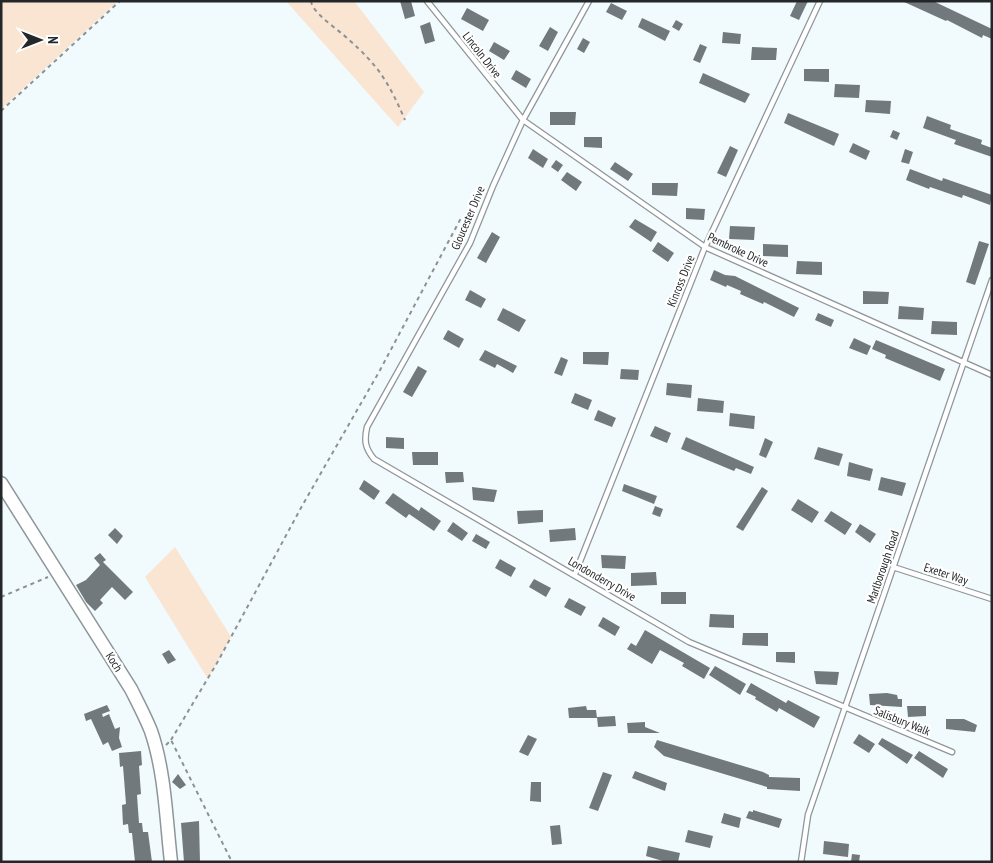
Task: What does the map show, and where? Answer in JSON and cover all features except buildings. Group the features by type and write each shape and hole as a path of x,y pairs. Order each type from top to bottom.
{"street":[{"name":"Koch","path":"1,483 131,688 146,720 158,758 171,862"}],"lane":[{"name":"Lincoln Drive","path":"427,1 524,120"},
{"name":"Gloucester Drive","path":"364,442 367,427 470,243 493,186 524,120 589,1"},
{"name":"Kinross Drive","path":"575,574 705,247 820,1"},
{"name":"Pembroke Drive","path":"524,120 705,247 992,375"},
{"name":"Marlborough Road","path":"801,862 808,815 964,363 990,294 992,280"},
{"name":"Londonderry Drive","path":"364,442 374,459 575,574 689,642 845,709"},
{"name":"Exeter Way","path":"893,567 992,599"},
{"name":"Salisbury Walk","path":"845,709 952,752"}],"path":[{"path":"1,111 120,1"},
{"path":"311,1 311,5 328,22 375,63 390,86 405,120"},
{"path":"166,745 171,740 217,663 302,506 379,372 461,218"},
{"path":"1,597 59,573"},
{"path":"171,740 232,862"}],"shaded area":[{"path":"1,1 118,1 1,109"},
{"path":"286,1 354,1 424,92 398,127"},
{"path":"175,547 231,637 208,679 145,577"}]}
